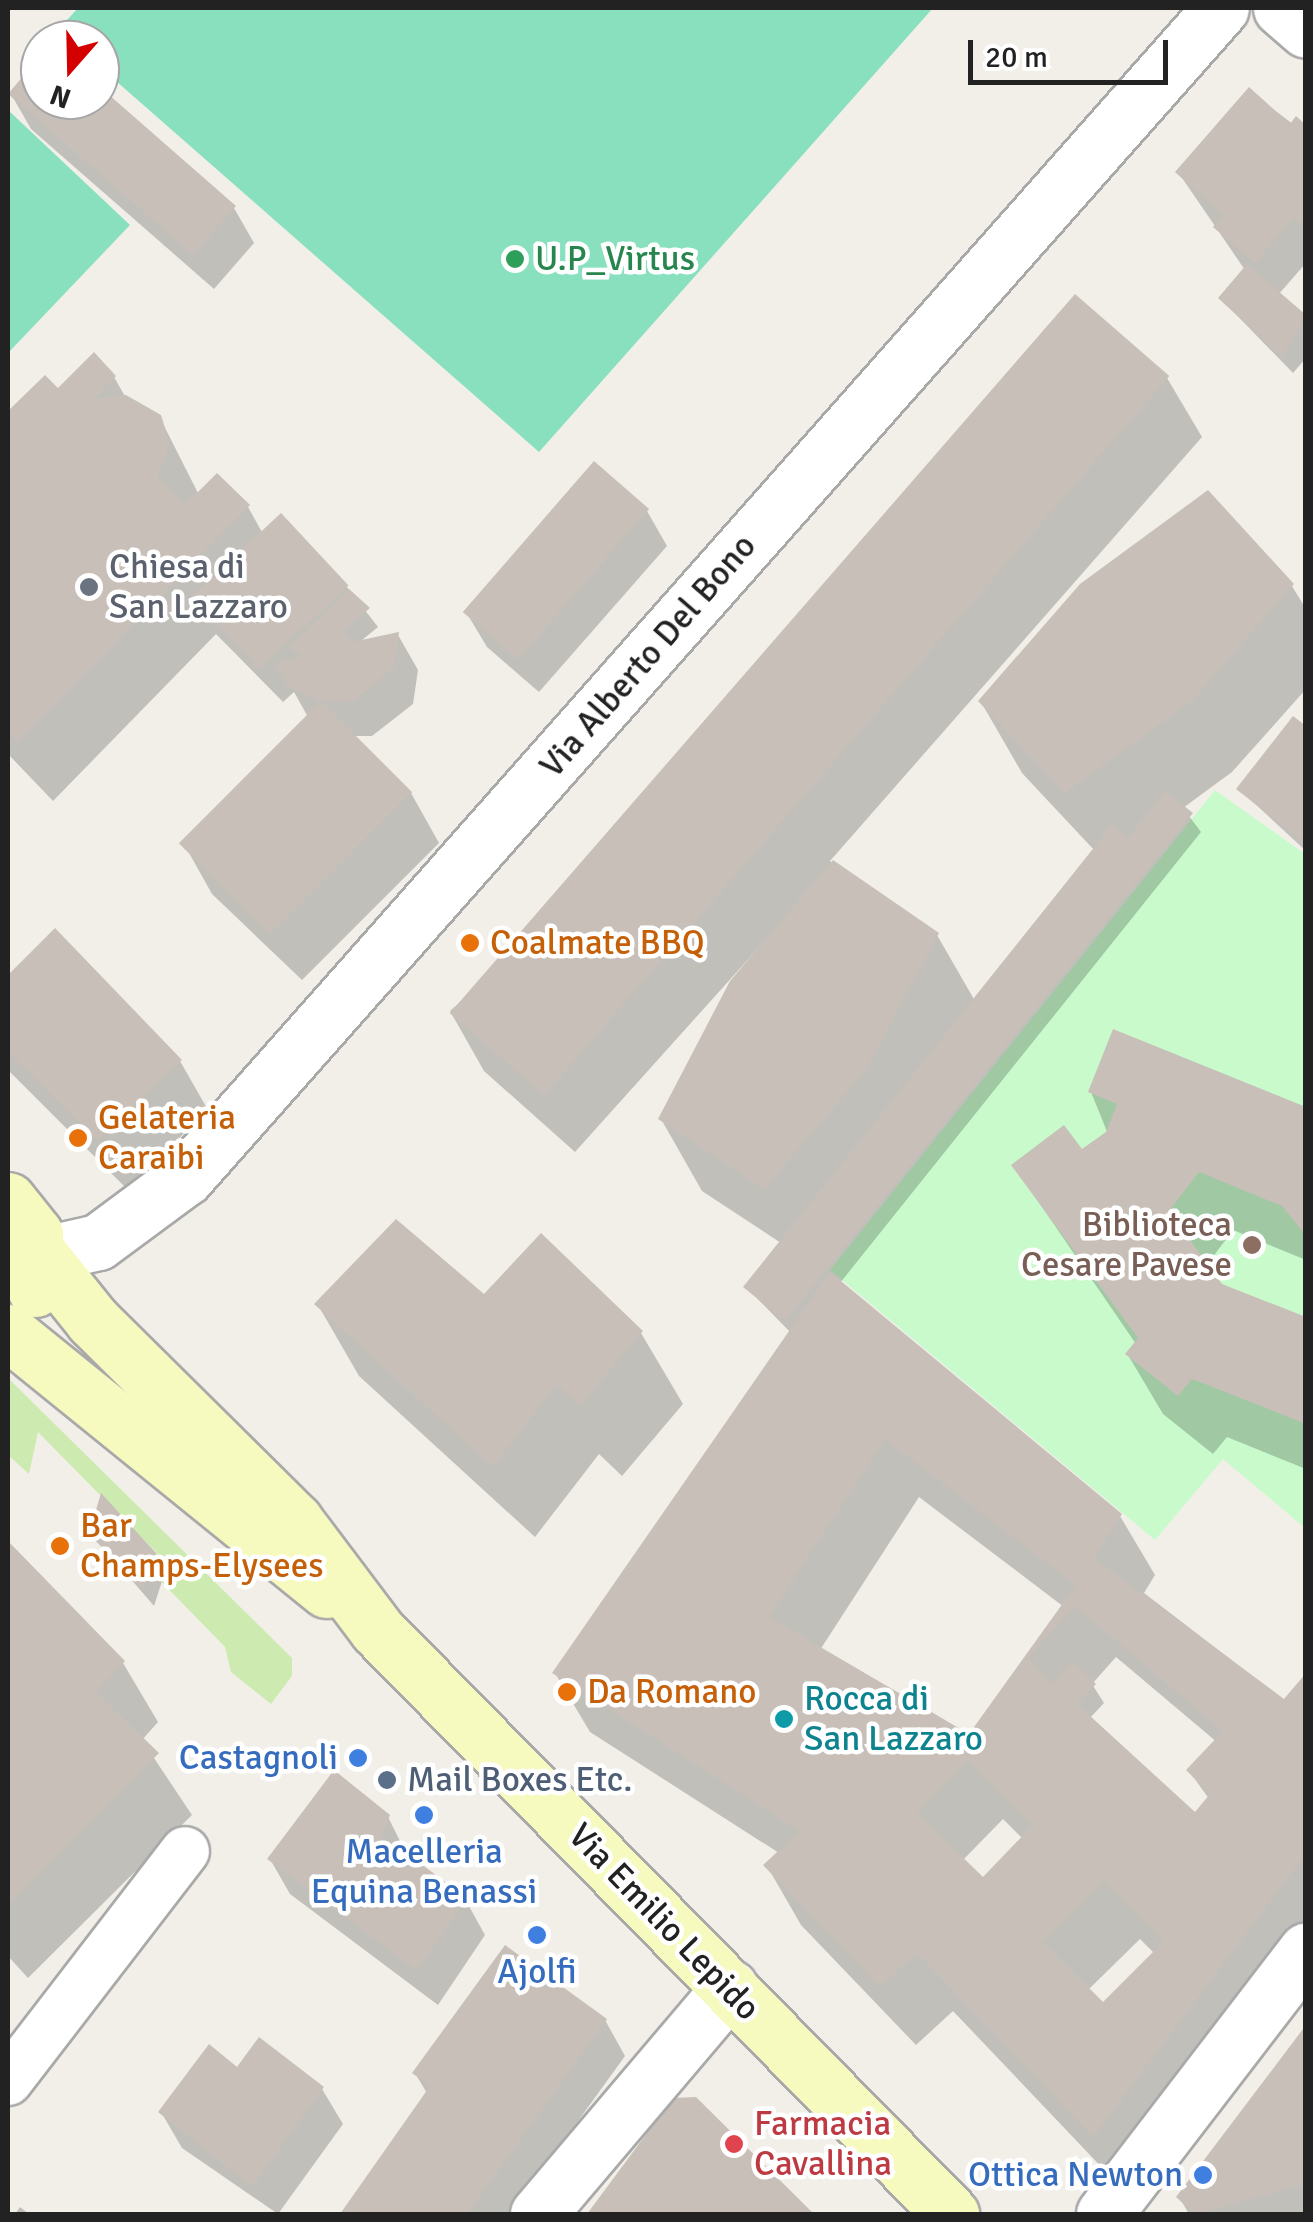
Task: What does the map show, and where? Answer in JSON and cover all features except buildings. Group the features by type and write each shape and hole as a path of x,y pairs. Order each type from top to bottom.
{"main road":[{"name":"Via Emilio Lepido","path":"8,1200 40,1254 93,1321 295,1521 377,1630"},
{"path":"8,1321 33,1294 40,1254"},
{"name":"Via Emilio Lepido","path":"8,1332 377,1630 950,2214"}],"street":[{"name":"Via Alberto Del Bono","path":"40,1254 98,1242 186,1176 1220,8"},
{"path":"1281,8 1306,30"},
{"path":"8,2081 185,1851"},
{"path":"1104,2214 1306,1951"},
{"path":"538,2214 730,1988"}],"green space":[{"name":"U.P_Virtus","path":"78,8 933,8 539,452 120,85 120,20 67,20"},
{"path":"8,110 130,225 8,353"},
{"path":"1215,790 1305,854 1305,1528 1223,1459 1155,1540 830,1270"},
{"path":"8,1378 292,1658 292,1676 271,1704 231,1672 225,1647 151,1571 156,1552 38,1432 29,1474 8,1455"}],"place":[{"name":"U.P_Virtus","path":"515,259"},
{"name":"Chiesa di San Lazzaro","path":"89,587"},
{"name":"Coalmate BBQ","path":"470,943"},
{"name":"Gelateria Caraibi","path":"78,1138"},
{"name":"Biblioteca Cesare Pavese","path":"1252,1245"},
{"name":"Bar Champs-Elysees","path":"60,1546"},
{"name":"Da Romano","path":"567,1692"},
{"name":"Rocca di San Lazzaro","path":"784,1719"},
{"name":"Castagnoli","path":"358,1758"},
{"name":"Mail Boxes Etc.","path":"387,1780"},
{"name":"Macelleria Equina Benassi","path":"424,1815"},
{"name":"Ajolfi","path":"537,1935"},
{"name":"Farmacia Cavallina","path":"734,2144"},
{"name":"Ottica Newton","path":"1203,2175"}]}
